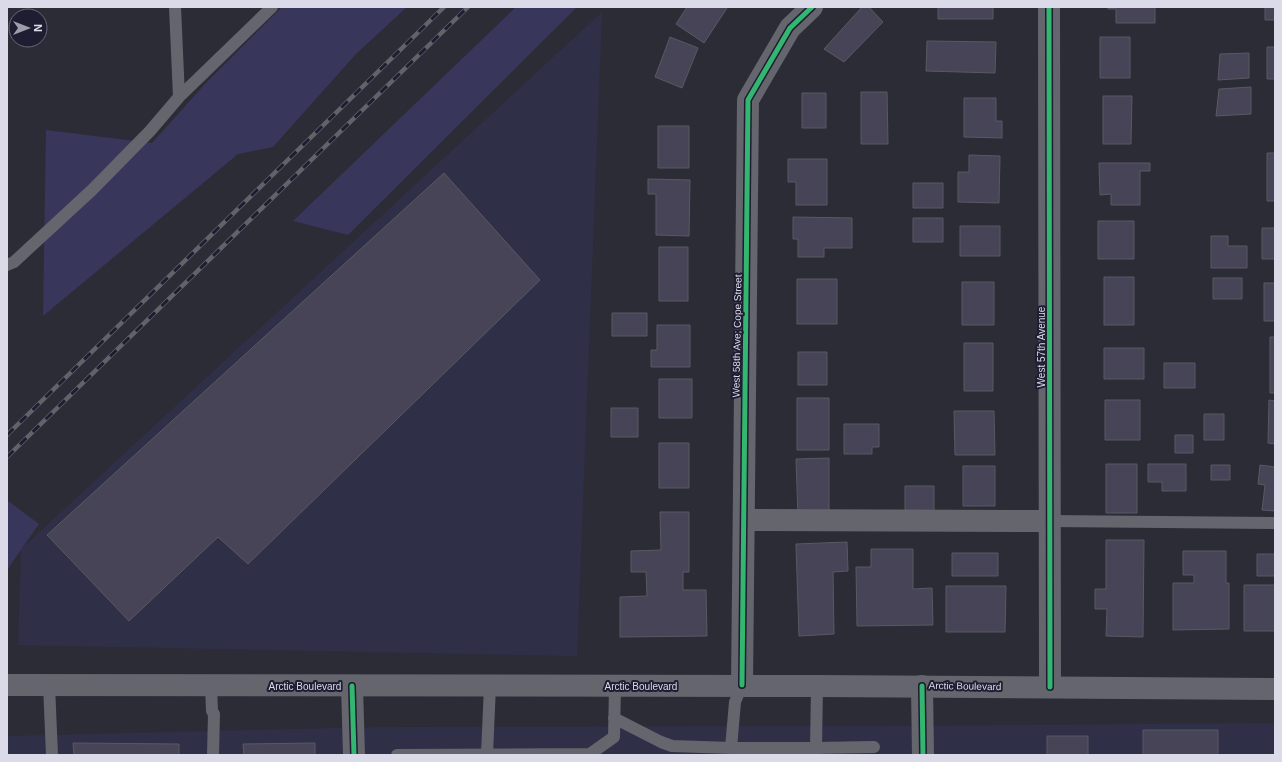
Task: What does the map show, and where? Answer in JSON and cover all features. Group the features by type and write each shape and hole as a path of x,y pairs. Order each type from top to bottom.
{"street":[{"name":"West 58th Ave; Cope Street","path":"742,685 748,100 790,28 812,7"},
{"name":"West 57th Avenue","path":"1049,7 1050,687"},
{"path":"744,520 1050,521"},
{"name":"Arctic Boulevard","path":"7,685 742,685 1275,689"},
{"path":"352,686 354,755"},
{"path":"922,686 923,755"}],"lane":[{"path":"175,7 179,96"},
{"path":"7,265 14,262 92,190 150,131 179,96 272,7"},
{"path":"1050,521 1275,523"},
{"path":"49,685 52,755"},
{"path":"731,748 734,702 742,685"},
{"path":"211,686 212,711 214,714 213,755"},
{"path":"487,754 490,686"},
{"path":"397,755 590,754 614,737 615,686"},
{"path":"816,748 817,686"},
{"path":"614,718 672,746 731,748 874,747"}],"shaded area":[{"path":"282,7 407,7 356,54 273,147 238,154 43,316 46,130 152,143 204,85"},
{"path":"516,7 577,7 348,235 293,221"},
{"path":"602,12 577,656 18,645 21,549"},
{"path":"7,500 39,524 7,570"},
{"path":"1275,723 1275,755 7,755 7,736 384,727 903,726"}],"building":[{"path":"687,7 727,8 704,43 676,24"},
{"path":"862,7 869,7 883,22 844,62 824,49"},
{"path":"938,7 993,7 993,19 938,19"},
{"path":"1108,7 1155,7 1155,23 1116,23 1116,9 1108,9"},
{"path":"1265,7 1275,7 1275,20 1265,20"},
{"path":"670,37 698,48 682,88 655,77"},
{"path":"1100,37 1130,37 1130,78 1100,78"},
{"path":"927,41 996,42 995,73 926,71"},
{"path":"1267,47 1275,47 1275,79 1267,79"},
{"path":"1249,53 1249,78 1218,80 1220,54"},
{"path":"1251,87 1251,114 1216,116 1219,89"},
{"path":"861,92 887,92 888,144 861,144"},
{"path":"802,93 826,93 826,128 802,128"},
{"path":"1103,96 1132,96 1131,144 1103,144"},
{"path":"964,98 996,98 996,121 1002,121 1002,138 964,137"},
{"path":"658,126 689,126 689,168 658,168"},
{"path":"1267,153 1275,153 1275,201 1267,201"},
{"path":"969,155 1000,156 999,203 958,202 958,172 969,172"},
{"path":"788,159 827,159 827,205 796,205 796,182 788,182"},
{"path":"1099,163 1150,163 1150,171 1140,171 1140,205 1111,205 1111,194 1100,195"},
{"path":"444,173 540,280 248,564 218,537 129,621 47,535"},
{"path":"648,179 690,180 689,236 656,235 656,194 648,194"},
{"path":"913,183 943,183 943,208 913,208"},
{"path":"793,217 852,218 852,248 824,248 824,257 798,257 798,239 793,239"},
{"path":"913,218 943,218 943,242 913,242"},
{"path":"1098,221 1134,221 1134,259 1098,259"},
{"path":"960,226 1000,226 1000,256 960,256"},
{"path":"1262,228 1275,228 1275,259 1262,259"},
{"path":"1211,236 1228,236 1228,246 1247,246 1247,268 1211,268"},
{"path":"659,247 688,247 688,301 659,301"},
{"path":"1104,277 1134,277 1134,325 1104,325"},
{"path":"1213,278 1242,278 1242,299 1213,299"},
{"path":"797,279 837,279 837,324 797,324"},
{"path":"962,282 994,282 994,325 962,325"},
{"path":"1264,283 1275,283 1275,321 1264,321"},
{"path":"612,313 647,313 647,336 612,336"},
{"path":"657,325 690,325 690,367 651,367 651,350 657,350"},
{"path":"1270,337 1275,337 1275,393 1270,393"},
{"path":"964,343 993,343 993,391 964,391"},
{"path":"1104,348 1144,348 1144,379 1104,379"},
{"path":"798,352 827,352 827,385 798,385"},
{"path":"1164,363 1195,363 1195,388 1164,388"},
{"path":"659,379 692,379 692,418 659,418"},
{"path":"797,398 829,398 829,450 797,450"},
{"path":"1105,400 1140,400 1140,440 1105,440"},
{"path":"1269,400 1275,401 1275,444 1268,443"},
{"path":"611,408 638,408 638,437 611,437"},
{"path":"954,411 994,411 995,455 955,455"},
{"path":"1204,414 1224,414 1224,440 1204,440"},
{"path":"844,424 879,424 879,447 872,447 872,454 844,454"},
{"path":"1175,435 1193,435 1193,453 1175,453"},
{"path":"659,443 689,443 689,488 659,488"},
{"path":"829,458 829,515 798,515 796,459"},
{"path":"1106,464 1137,464 1137,513 1106,513"},
{"path":"1148,464 1186,464 1186,491 1162,491 1162,482 1148,482"},
{"path":"1211,465 1230,465 1230,480 1211,480"},
{"path":"1260,465 1275,467 1275,511 1262,510 1265,485 1258,484"},
{"path":"963,466 995,466 995,506 963,506"},
{"path":"905,486 934,486 934,511 905,511"},
{"path":"660,512 689,512 689,572 683,572 683,590 706,590 707,636 620,637 620,597 647,596 646,572 631,572 631,551 661,550"},
{"path":"1106,540 1144,540 1143,637 1106,636 1107,609 1095,609 1095,589 1106,589"},
{"path":"847,542 848,571 833,572 834,634 799,636 796,544"},
{"path":"871,549 913,549 913,589 932,588 933,625 857,626 856,567 871,567"},
{"path":"1183,551 1226,551 1226,583 1229,583 1229,629 1173,630 1173,583 1194,583 1194,575 1183,575"},
{"path":"952,553 998,553 998,576 952,576"},
{"path":"1257,554 1275,554 1275,576 1257,576"},
{"path":"1244,585 1275,585 1275,631 1244,631"},
{"path":"946,586 1006,586 1005,632 946,632"},
{"path":"1143,730 1218,730 1218,755 1143,755"},
{"path":"1047,736 1088,736 1088,755 1047,755"},
{"path":"73,743 179,744 179,755 74,755"},
{"path":"315,743 315,755 244,755 243,744"}],"railway":[{"path":"7,435 444,7"},
{"path":"7,457 468,7"}],"cycle path":[{"path":"742,685 748,100 790,28 812,7"},
{"path":"1049,7 1050,687"},
{"path":"352,686 354,755"},
{"path":"922,686 923,755"}]}
